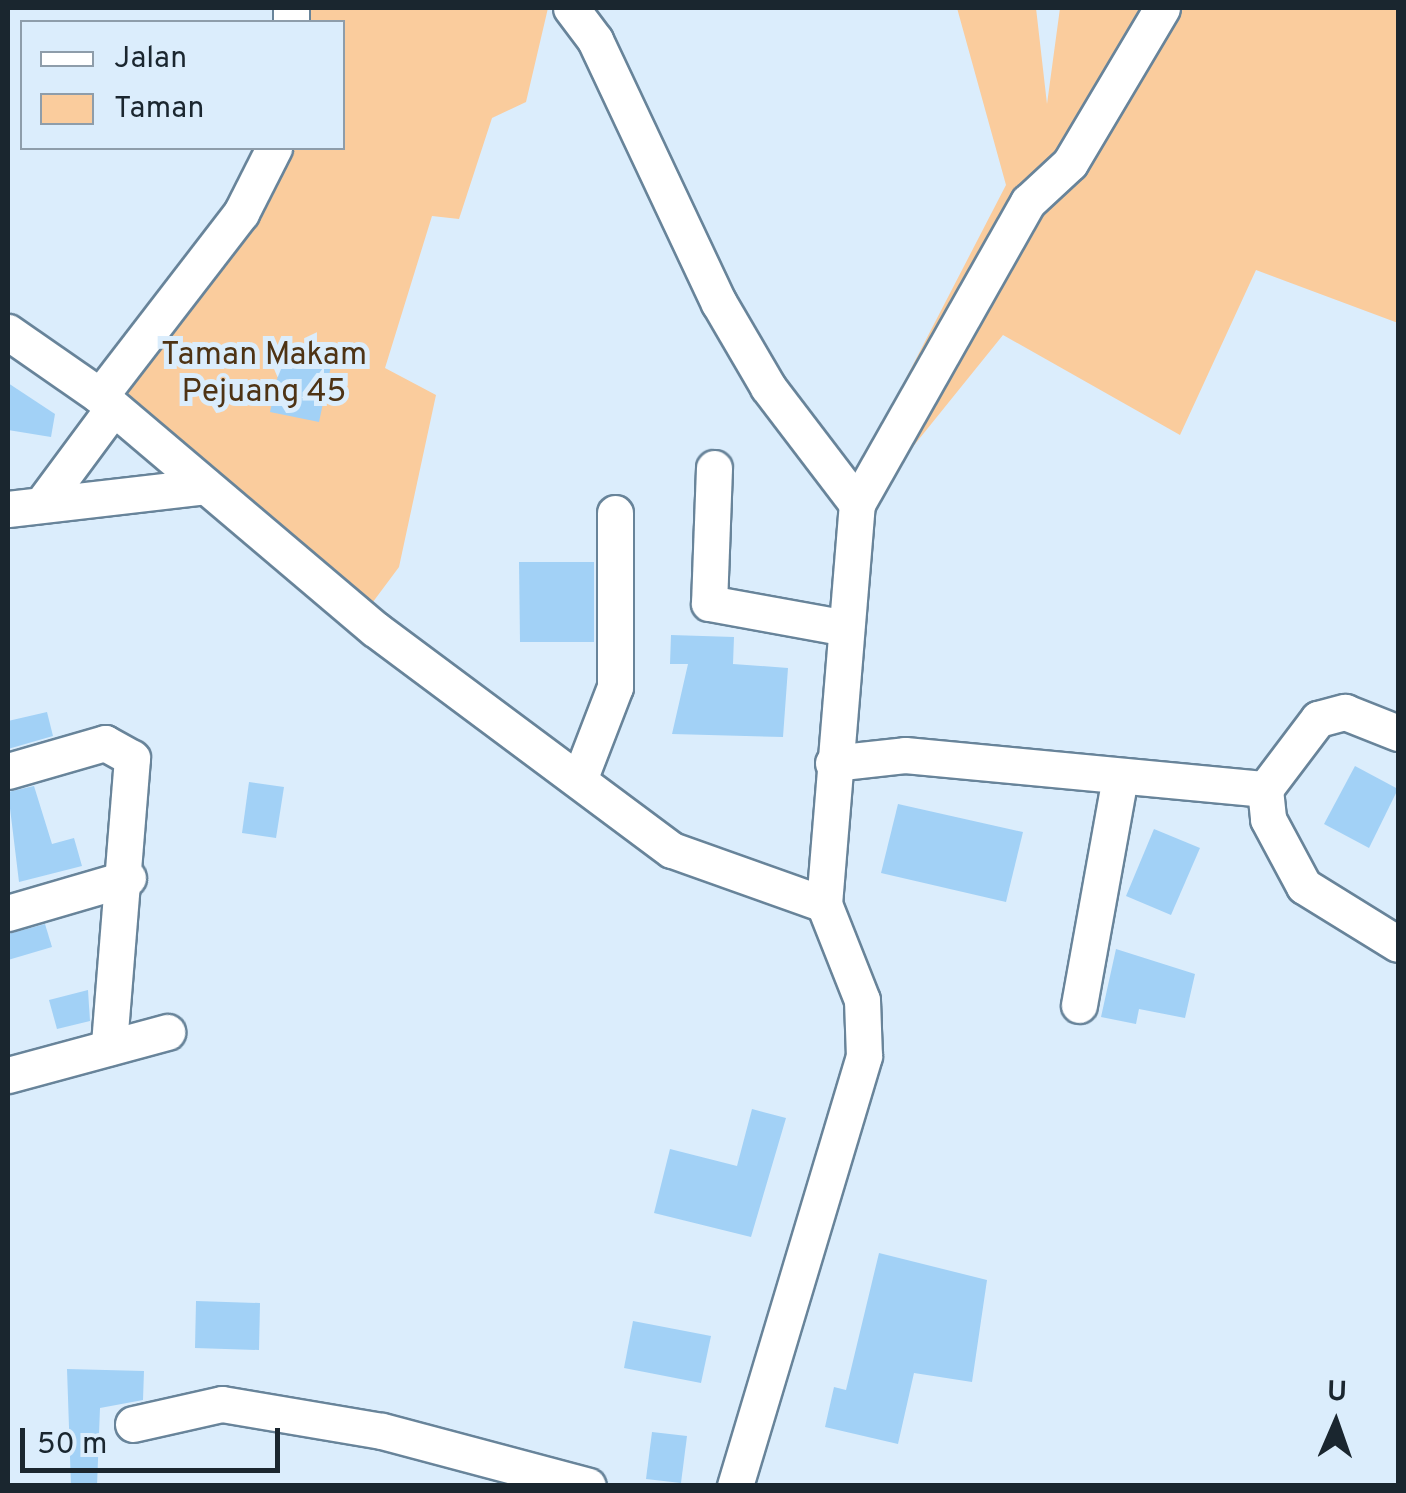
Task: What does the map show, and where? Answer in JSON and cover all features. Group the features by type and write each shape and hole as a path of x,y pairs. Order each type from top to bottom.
{"street":[{"path":"572,8 738,336 856,504"},
{"path":"735,1486 864,1056 862,1000 824,904 832,763 856,504 1002,244 1028,202 1070,163 1162,8"},
{"path":"46,500 107,402 241,213 273,150"},
{"path":"8,332 107,402 375,629 581,775 672,850 824,904"},
{"path":"714,468 710,604 846,628"},
{"path":"8,509 46,500 206,486"},
{"path":"581,775 615,687 615,513"},
{"path":"1398,733 1344,712 1318,719 1265,789 1268,820 1304,886 1398,944"},
{"path":"8,770 105,743 132,758 137,785 109,1048"},
{"path":"832,763 905,755 1265,789"},
{"path":"1078,1005 1120,778"},
{"path":"8,912 128,878"},
{"path":"8,1075 167,1032"},
{"path":"133,1424 222,1404 382,1432 588,1486"}],"green space":[{"name":"Taman Makam Pejuang 45","path":"289,8 548,8 526,102 492,118 459,219 432,216 385,368 436,395 399,567 361,618 100,396 272,150 345,150 345,20 287,20"},
{"path":"957,8 1036,8 1047,104 1060,8 1398,8 1398,323 1256,270 1180,435 1003,335 886,480 873,442 1006,185"}],"building":[{"path":"284,347 333,357 319,422 270,412"},
{"path":"8,383 55,414 51,437 8,430"},
{"path":"519,562 594,562 594,642 520,642"},
{"path":"671,635 734,637 733,664 788,668 783,737 672,734 688,664 670,664"},
{"path":"47,712 53,736 8,749 8,721"},
{"path":"1355,766 1398,789 1369,848 1324,824"},
{"path":"249,782 284,787 276,838 242,833"},
{"path":"34,786 52,844 74,838 82,866 19,882 8,792"},
{"path":"898,804 1023,832 1006,902 881,873"},
{"path":"1154,829 1200,848 1171,915 1126,896"},
{"path":"45,924 52,947 8,960 8,934"},
{"path":"1116,949 1195,974 1185,1018 1139,1009 1136,1024 1101,1017"},
{"path":"88,990 90,1021 57,1029 49,1000"},
{"path":"752,1109 786,1118 751,1237 654,1213 670,1149 737,1166"},
{"path":"879,1253 987,1280 972,1382 914,1373 898,1444 825,1427 834,1387 846,1390"},
{"path":"196,1301 260,1303 259,1350 195,1348"},
{"path":"633,1321 711,1336 701,1383 624,1368"},
{"path":"67,1369 144,1371 143,1400 100,1408 97,1486 71,1486"},
{"path":"652,1432 687,1436 681,1483 646,1479"}]}
